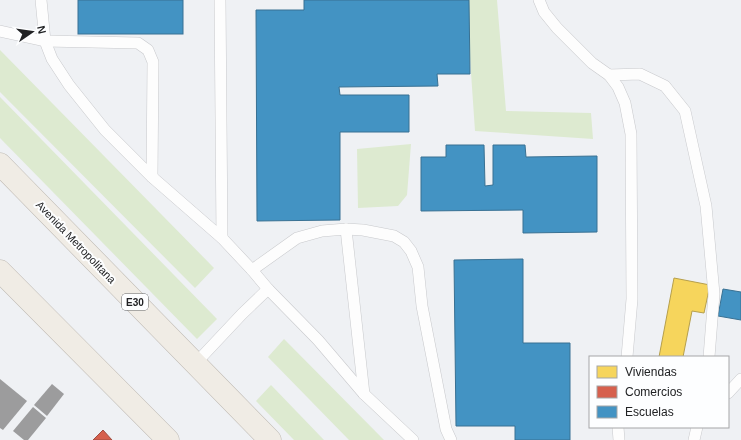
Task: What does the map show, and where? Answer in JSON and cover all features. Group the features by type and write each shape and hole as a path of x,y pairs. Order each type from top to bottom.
{"highway":[{"name":"Avenida Metropolitana","path":"0,164 270,440"},
{"path":"0,271 168,440"}],"lane":[{"path":"41,0 45,41 52,59 69,85 104,130 152,177 222,238 268,289 318,340 364,394 413,440"},
{"path":"220,0 222,238"},
{"path":"539,0 544,12 557,28 592,63 609,75 618,87 625,103 630,134 632,299 627,356"},
{"path":"0,31 45,41 138,43 148,50 153,62 152,177"},
{"path":"609,75 640,74 665,86 684,111 706,206 714,294 709,356"},
{"path":"252,270 297,238 322,231 346,229 362,230 394,236 404,242 411,251 418,267 422,306 446,429 451,440"},
{"path":"346,229 364,394"},
{"path":"195,364 268,289"},
{"path":"729,392 741,379"},
{"path":"618,428 619,440"},
{"path":"694,440 698,428"}],"green space":[{"path":"466,0 497,0 506,111 591,113 593,139 475,131"},
{"path":"0,50 214,268 195,288 0,92"},
{"path":"0,97 217,319 197,339 0,138"},
{"path":"411,144 407,195 398,206 358,208 357,149"},
{"path":"284,339 384,440 349,440 268,357"},
{"path":"271,385 324,440 294,440 256,401"}],"building: Viviendas":[{"path":"674,278 710,285 704,313 692,311 683,356 659,356"}],"building: Comercios":[{"path":"103,430 112,440 93,440"}],"building: Escuelas":[{"path":"78,0 183,0 183,34 78,34"},
{"path":"304,0 469,0 470,74 437,74 438,86 339,87 340,95 409,95 409,132 340,132 340,220 257,221 256,10 304,10"},
{"path":"446,145 484,145 485,186 493,185 493,145 525,145 526,157 597,156 597,232 523,233 523,210 421,211 421,157 446,157"},
{"path":"523,259 523,343 570,343 570,440 515,440 515,426 456,426 454,260"},
{"path":"723,289 741,292 741,320 718,316"}],"building: Otros":[{"path":"0,379 27,401 3,430 0,428"},
{"path":"52,384 64,394 47,416 34,405"},
{"path":"33,407 46,418 28,440 24,440 13,431"}]}
